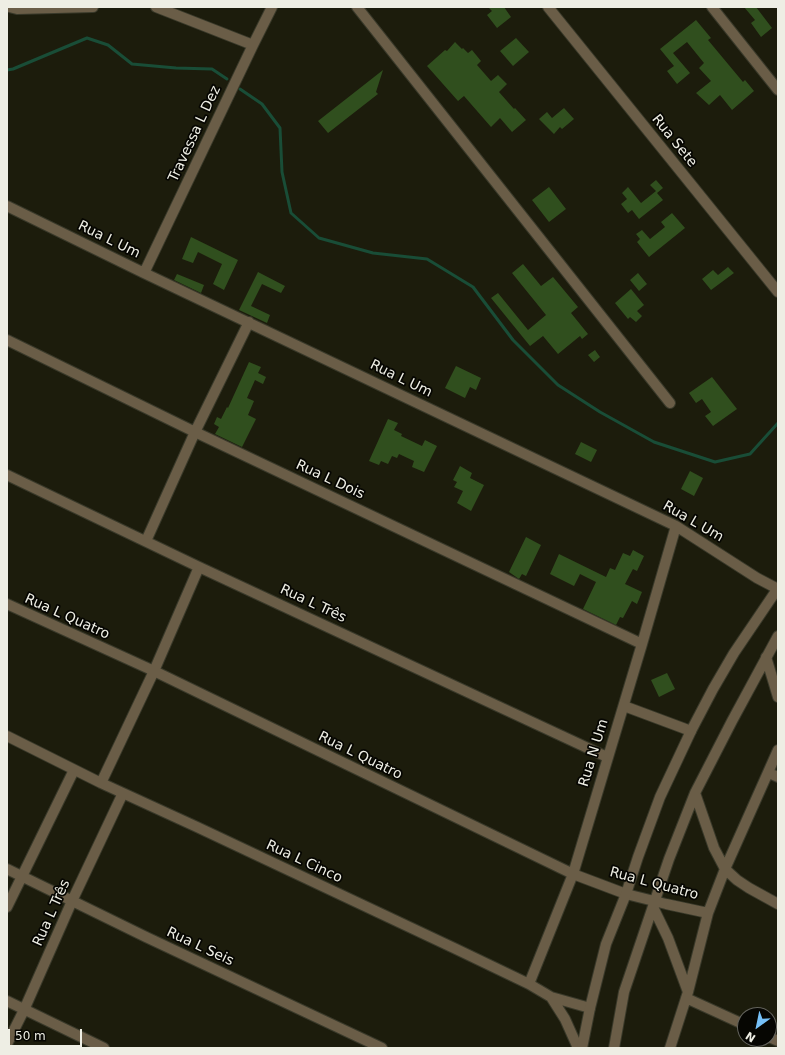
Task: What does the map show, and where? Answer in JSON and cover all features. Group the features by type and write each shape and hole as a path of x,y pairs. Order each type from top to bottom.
{"street":[{"path":"9,7 17,9 93,7"},
{"path":"156,7 253,44"},
{"name":"Travessa L Dez","path":"144,273 272,7"},
{"path":"357,7 670,403"},
{"name":"Rua Sete","path":"548,7 778,292"},
{"path":"712,7 778,90"},
{"name":"Rua L Um","path":"7,206 144,273 676,526 757,578 778,588"},
{"path":"146,540 195,432 248,322"},
{"name":"Rua L Dois","path":"7,340 195,432 642,644"},
{"name":"Rua L Três","path":"7,475 146,540 199,567 607,757"},
{"name":"Rua N Um","path":"529,984 573,874 607,757 624,706 676,526"},
{"path":"101,783 154,671 199,567"},
{"path":"582,1048 606,944 626,894 657,804 691,730 713,688 734,653 778,588"},
{"name":"Rua L Quatro","path":"7,604 154,671 573,874 654,904 708,912"},
{"path":"614,1048 624,992 669,859 696,793 732,721 778,637"},
{"path":"766,657 778,697"},
{"path":"624,706 691,730"},
{"name":"Rua L Cinco","path":"7,736 101,783 529,984 551,997 590,1008"},
{"path":"670,1048 687,995 708,912 725,869 778,750"},
{"path":"7,907 74,770"},
{"path":"768,773 778,777"},
{"name":"Rua L Três","path":"7,1044 123,793"},
{"path":"696,793 714,848 725,869 748,888 778,904"},
{"name":"Rua L Seis","path":"7,869 146,937 382,1048"},
{"path":"654,904 668,938 687,995 737,1021"},
{"path":"551,997 565,1019 578,1048"},
{"path":"7,1001 104,1048"}],"building":[{"path":"488,7 504,7 511,17 497,28 487,15 492,11"},
{"path":"744,7 756,7 772,28 761,37 751,23 755,20"},
{"path":"696,20 711,38 708,40 743,82 745,80 754,91 732,110 720,95 709,105 696,93 711,81 699,68 704,63 687,42 673,53 690,73 677,84 667,71 674,66 660,49"},
{"path":"516,38 529,52 513,66 500,51"},
{"path":"455,42 468,53 472,50 481,61 477,65 491,81 498,75 507,84 499,92 526,120 512,132 500,118 491,127 464,96 458,101 427,66 445,50 447,51"},
{"path":"383,70 376,92 378,94 328,133 318,121"},
{"path":"564,108 574,119 562,129 560,127 554,134 539,119 547,112 552,118"},
{"path":"656,180 663,188 657,193 663,200 639,219 632,210 628,213 621,204 627,199 622,193 628,187 641,203 656,191 650,185"},
{"path":"549,187 566,209 549,222 532,200"},
{"path":"672,213 685,228 649,257 637,242 640,239 636,234 642,230 650,239 665,227 661,222"},
{"path":"191,237 238,260 224,290 213,284 222,264 198,252 193,263 182,259"},
{"path":"523,264 541,286 553,277 578,307 571,313 588,334 582,339 580,336 558,354 543,336 530,346 491,298 498,293 528,330 546,315 512,273"},
{"path":"728,267 734,273 711,290 702,279 713,270 718,275"},
{"path":"258,272 285,286 281,293 262,284 251,306 270,315 267,323 239,310"},
{"path":"638,273 647,284 639,291 630,280"},
{"path":"177,274 204,285 201,293 174,280"},
{"path":"631,289 644,305 637,311 642,316 636,322 630,317 628,319 615,303"},
{"path":"595,350 600,357 594,362 588,355"},
{"path":"249,362 261,367 258,373 266,377 263,384 255,380 247,398 254,401 248,415 256,419 242,447 215,434 219,427 214,424 217,417 221,419 227,407 228,408"},
{"path":"456,366 481,378 476,390 470,387 465,398 445,388"},
{"path":"712,377 737,409 713,426 705,416 711,412 702,399 696,403 689,393"},
{"path":"388,419 398,423 394,430 402,434 401,436 422,446 425,440 437,446 424,472 412,467 414,461 399,454 397,458 392,456 388,464 381,461 379,465 369,461"},
{"path":"581,442 597,450 591,462 575,454"},
{"path":"460,466 472,473 470,478 484,485 471,511 457,503 463,491 454,487 457,482 453,480"},
{"path":"690,471 703,478 694,496 681,489"},
{"path":"526,537 541,545 526,576 522,574 519,579 509,572"},
{"path":"633,550 644,556 637,571 633,569 625,584 642,592 637,604 632,601 623,618 620,617 616,625 583,609 596,582 580,574 574,586 550,574 559,554 606,577 610,568 615,570 623,553 630,556"},
{"path":"667,673 675,689 659,697 651,680"}],"waterway":[{"path":"7,70 13,69 87,38 108,45 132,64 176,68 212,69 227,79"},
{"path":"240,89 262,104 280,128 282,172 291,213 319,238 373,253 427,259 473,287 513,340 558,385 600,412 654,442 715,462 750,454 778,423"}]}
